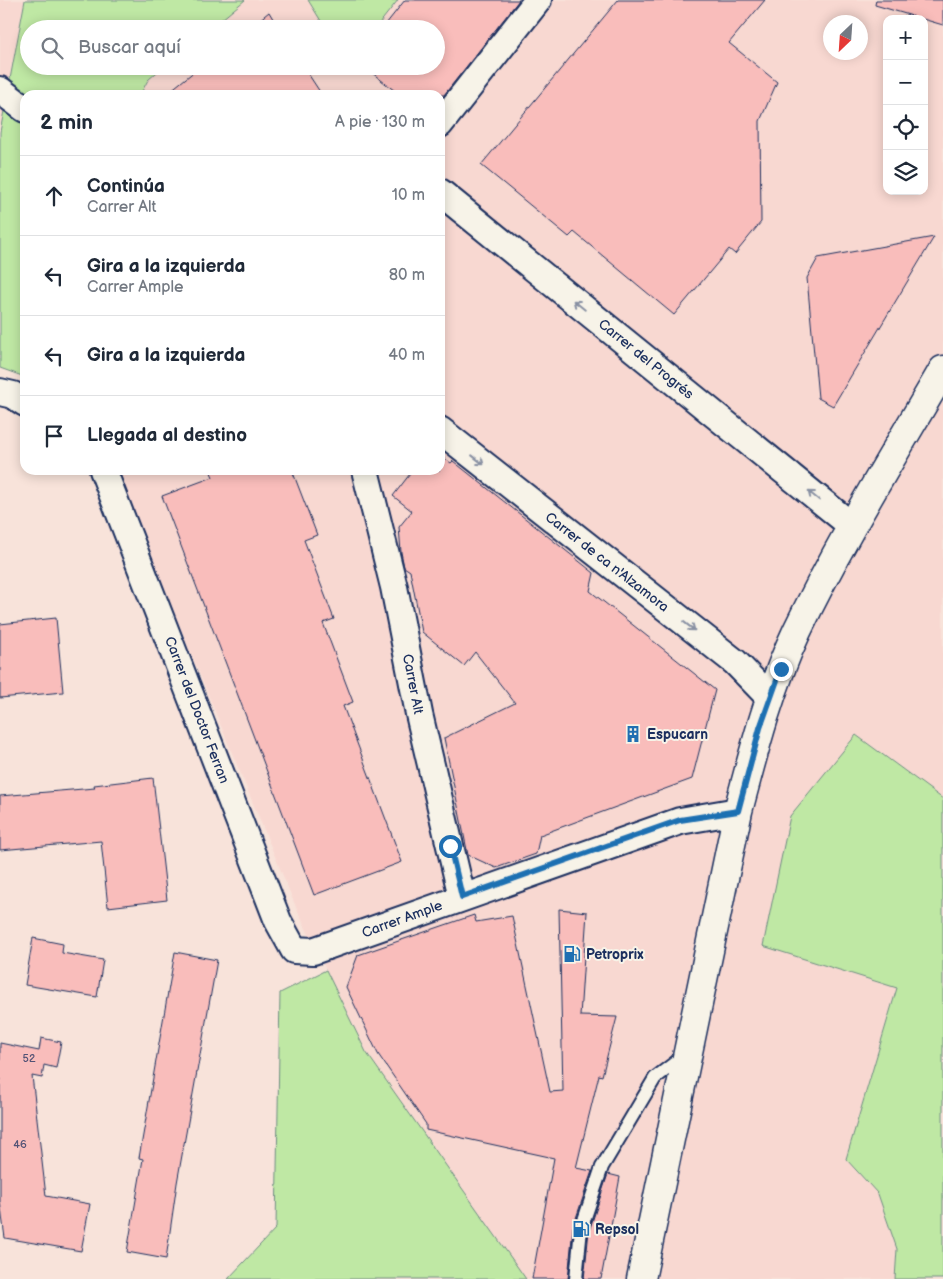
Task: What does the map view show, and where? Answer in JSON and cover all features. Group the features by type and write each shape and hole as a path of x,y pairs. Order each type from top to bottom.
{"main road":[{"path":"641,1279 738,811 770,698 796,632 852,526 943,370"}],"street":[{"path":"445,118 538,0"},
{"path":"0,90 20,105"},
{"name":"Carrer del Progrés","path":"445,196 852,526"},
{"path":"0,392 13,395 20,400"},
{"name":"Carrer de ca n'Alzamora","path":"445,434 735,662 770,698"},
{"name":"Carrer del Doctor Ferran","path":"107,475 278,921 294,950"},
{"name":"Carrer Alt","path":"366,475 394,587 419,714 462,897"},
{"name":"Carrer Ample","path":"294,950 313,951 680,820 738,811"}],"lane":[{"path":"576,1279 581,1230 602,1167 655,1078 688,1054"}],"shaded area":[{"path":"0,0 25,0 20,20 0,132"},
{"path":"245,0 308,0 320,20 221,20"},
{"path":"398,0 943,0 943,799 856,735 763,946 897,988 846,1159 878,1194 897,1249 895,1279 526,1279 366,1052 298,912 117,475 445,475 445,90 143,90 148,80 154,75 445,75 445,20 382,20"}],"green space":[{"path":"25,0 245,0 221,20 21,20"},
{"path":"308,0 398,0 382,20 320,20"},
{"path":"20,26 20,75 154,75 148,80 143,90 20,90 20,375 0,368 0,132"},
{"path":"856,735 943,799 943,1279 895,1279 897,1249 878,1194 846,1159 897,988 763,946 790,816"},
{"path":"326,970 366,1052 526,1279 228,1279 276,1228 280,993"}],"building":[{"path":"405,0 519,0 445,94 445,90 394,90 375,75 445,75 445,20 389,20"},
{"path":"618,0 765,0 729,43 777,82 760,121 761,222 735,254 729,249 674,315 574,232 569,237 481,165"},
{"path":"876,0 943,0 943,25 928,21 928,15 909,15 875,5"},
{"path":"269,12 274,20 259,20"},
{"path":"190,75 309,75 319,90 171,90"},
{"path":"934,237 833,406 818,398 807,278 818,258"},
{"path":"445,459 451,463 453,461 594,573 590,591 715,690 692,779 540,835 536,854 496,868 468,855 444,738 515,703 475,652 464,666 422,632 410,571 404,567 401,552 399,527 412,511 393,496 409,475 445,475"},
{"path":"212,475 294,475 317,535 304,540 334,619 323,623 353,702 343,706 402,862 314,895 162,496 213,477"},
{"path":"56,618 63,692 0,698 0,624"},
{"path":"153,778 167,900 108,907 101,841 0,850 0,796 95,788 94,785"},
{"path":"559,909 587,912 580,1016 617,1017 602,1076 599,1075 576,1168 592,1171 573,1227 568,1279 532,1279 554,1158 426,1130 426,1124 378,1054 346,987 358,955 474,915 476,922 512,916 550,1092 563,1091"},
{"path":"33,938 63,944 62,953 103,960 97,997 25,985"},
{"path":"175,952 217,960 177,1183 166,1259 127,1252 143,1159 139,1158"},
{"path":"41,1038 61,1042 56,1068 44,1065 42,1078 32,1076 46,1196 90,1204 81,1251 5,1238 0,1201 0,1043 39,1051"},
{"path":"608,1174 620,1177 601,1279 584,1279 589,1231"}],"place":[{"name":"Espucarn","path":"633,734"},
{"name":"Petroprix","path":"572,954"},
{"name":"Repsol","path":"581,1229"}],"route":[{"path":"450,846 462,897 680,820 738,811 760,728 781,669"}]}
